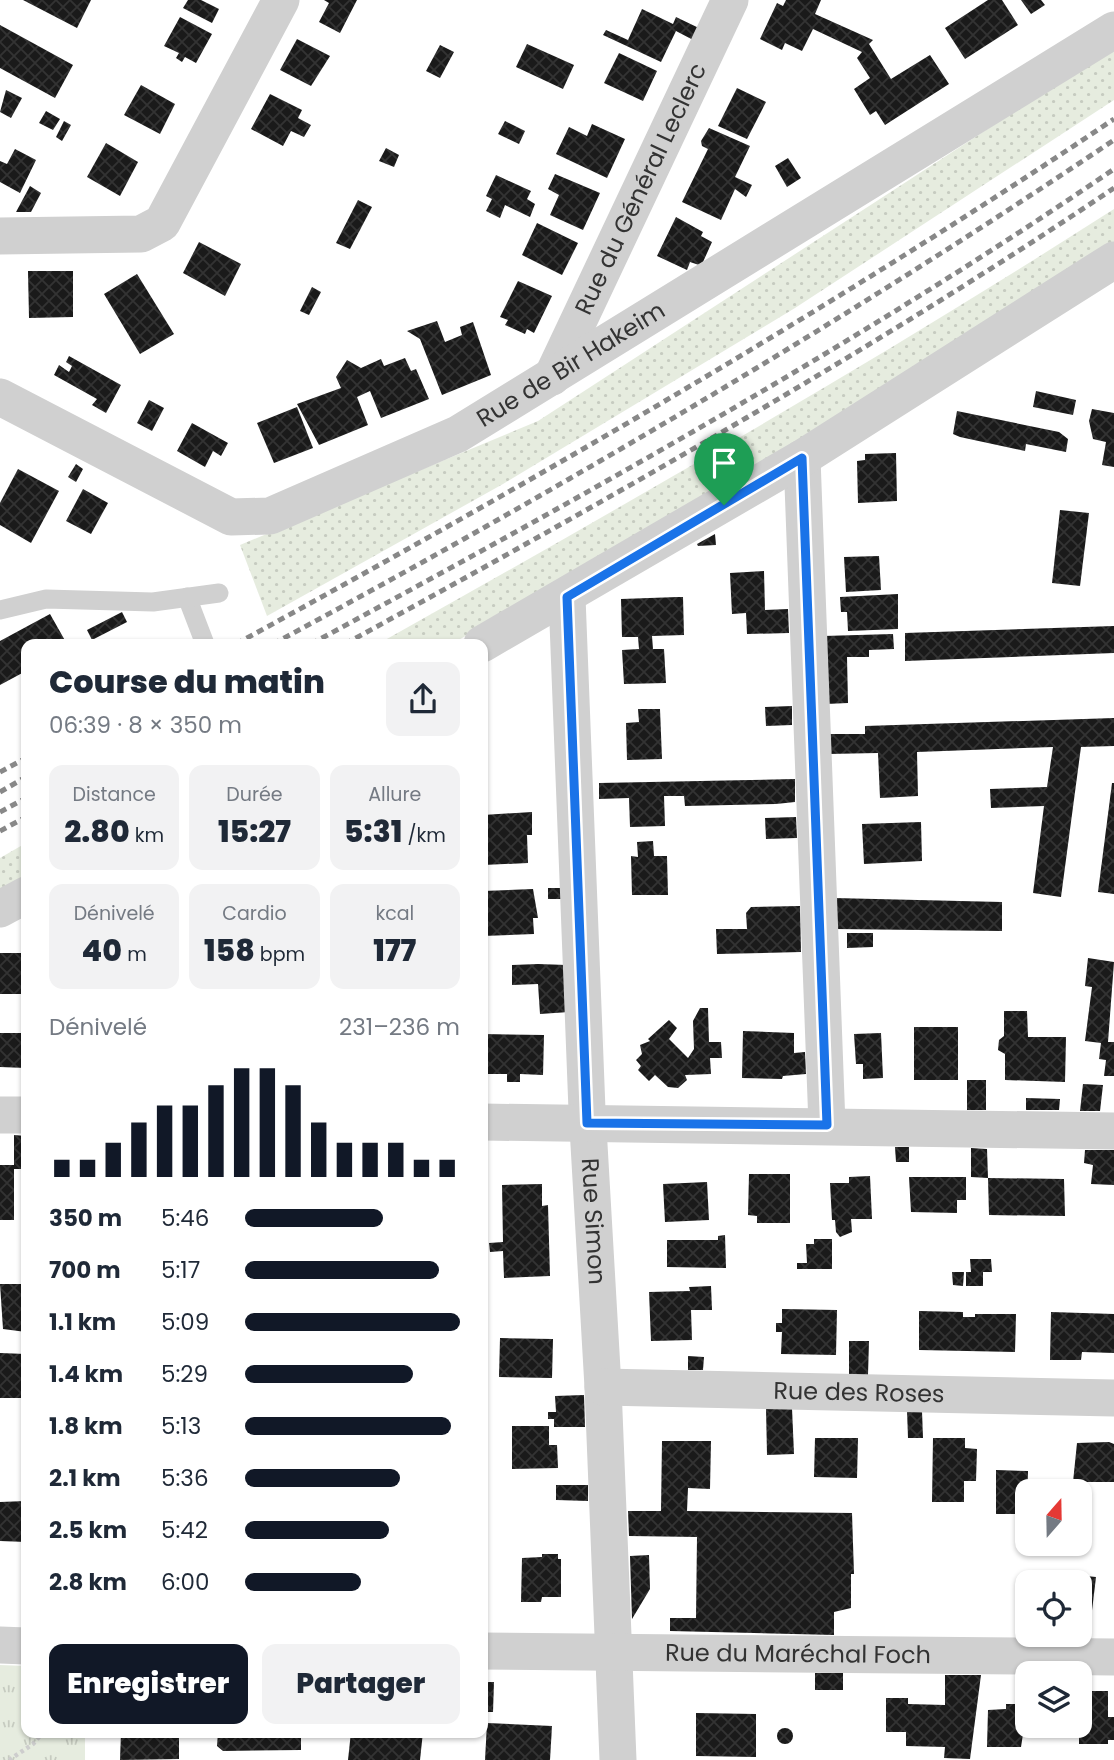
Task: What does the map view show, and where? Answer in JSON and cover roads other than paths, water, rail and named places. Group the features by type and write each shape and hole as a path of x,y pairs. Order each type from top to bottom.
{"street":[{"path":"0,236 141,234 162,223 281,0"},
{"name":"Rue du Général Leclerc","path":"552,377 730,0"},
{"name":"Rue de Bir Hakeim","path":"0,397 231,517 270,516 458,434 1114,30"},
{"path":"488,641 802,458 1114,260"},
{"path":"802,458 827,1125"},
{"name":"Rue Simon","path":"567,597 587,1123 603,1387 618,1760"},
{"path":"0,909 21,898"},
{"path":"0,1115 21,1115"},
{"path":"488,1122 1114,1131"},
{"name":"Rue des Roses","path":"603,1387 1114,1398"},
{"path":"0,1645 21,1646"},
{"name":"Rue du Maréchal Foch","path":"488,1651 1114,1657"}],"lane":[{"path":"0,610 46,599 153,602 219,593"},
{"path":"187,597 203,639"}],"railway":[{"path":"245,639 460,520 681,391 900,258 1114,119"},
{"path":"282,639 488,525 700,402 909,274 1114,140"},
{"path":"320,639 719,417 919,296 1114,169"},
{"path":"354,639 735,425 926,309 1114,188"},
{"path":"0,772 21,761"},
{"path":"0,792 21,780"},
{"path":"0,812 21,801"},
{"path":"0,831 21,820"}]}
